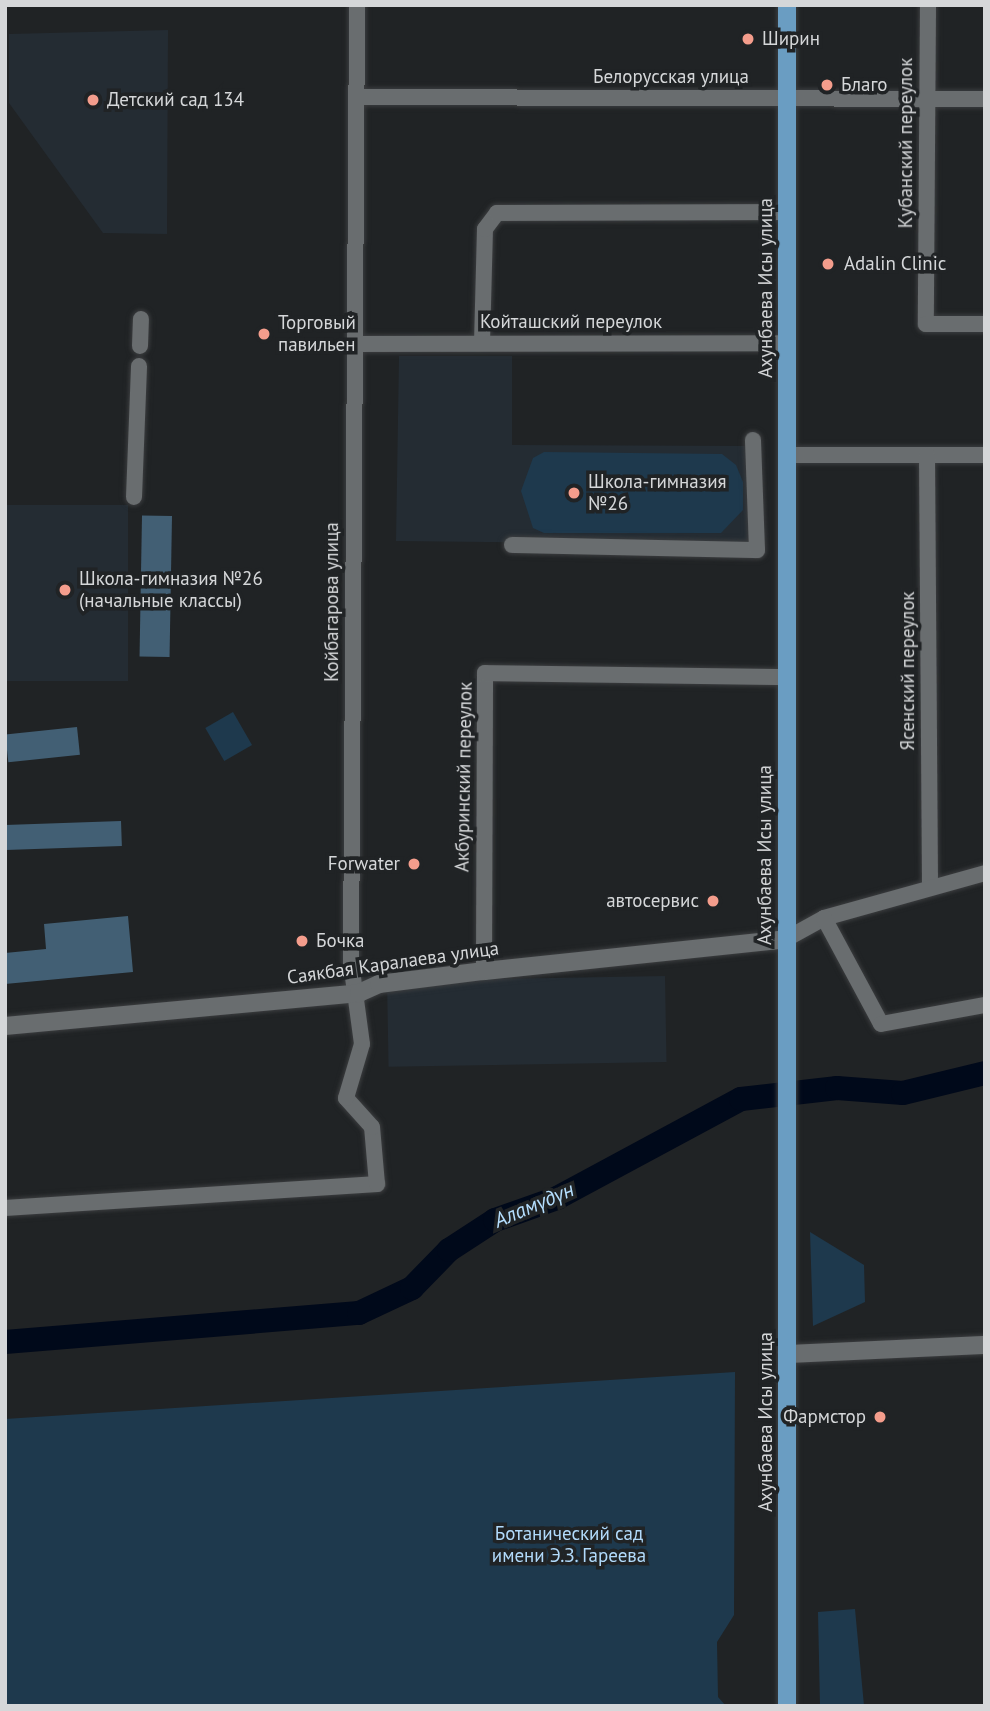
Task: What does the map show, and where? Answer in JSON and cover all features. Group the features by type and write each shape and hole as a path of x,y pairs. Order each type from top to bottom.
{"main road":[{"name":"Ахунбаева Исы улица","path":"787,5 787,1706"},
{"name":"Саякбая Каралаева улица","path":"5,1027 359,993 379,984 786,939"},
{"path":"787,1354 985,1345"}],"street":[{"name":"Койбагарова улица","path":"5,1208 377,1184 372,1127 346,1098 362,1044 359,993 351,963 357,5"},
{"name":"Кубанский переулок","path":"928,5 926,324 985,324"},
{"name":"Белорусская улица","path":"356,97 985,99"},
{"path":"482,343 485,229 497,214 787,212"},
{"path":"140,346 141,319"},
{"name":"Койташский переулок","path":"355,344 786,343"},
{"path":"134,497 139,366"},
{"path":"512,545 757,550 753,440"},
{"path":"787,455 985,455"},
{"name":"Ясенский переулок","path":"927,455 930,887"},
{"name":"Акбуринский переулок","path":"484,971 485,673 786,677"},
{"path":"786,939 824,918 985,873"},
{"path":"824,918 881,1024 985,1005"}],"shaded area":[{"path":"168,30 167,234 103,233 9,103 9,34"},
{"name":"Школа-гимназия №26","path":"399,356 512,356 512,445 752,446 752,545 396,541"},
{"name":"Школа-гимназия №26 (начальные классы)","path":"5,505 128,505 128,681 5,681"},
{"path":"142,515 172,516 170,657 140,656"},
{"path":"77,727 80,755 8,762 5,735"},
{"path":"121,821 122,846 6,850 5,825"},
{"path":"128,916 133,972 5,984 5,953 46,949 44,924"},
{"path":"665,976 667,1062 389,1067 387,981"}],"green space":[{"path":"544,452 722,454 736,465 743,482 743,510 721,533 544,533 533,528 521,491 533,458"},
{"path":"233,712 252,745 224,761 205,728"},
{"path":"810,1232 864,1265 865,1302 813,1326"},
{"name":"Ботанический сад имени Э.З. Гареева","path":"735,1372 734,1615 717,1642 718,1697 726,1706 5,1706 5,1419"},
{"path":"855,1609 864,1706 820,1706 818,1612"}],"waterway":[{"name":"Аламүдүн","path":"5,1342 359,1313 412,1288 449,1250 495,1220 557,1198 741,1099 837,1088 903,1093 985,1073"}],"place":[{"name":"Ширин","path":"748,39"},
{"name":"Благо","path":"827,85"},
{"name":"Детский сад 134","path":"93,100"},
{"name":"Adalin Clinic","path":"828,264"},
{"name":"Торговый павильен","path":"264,334"},
{"name":"Школа-гимназия №26","path":"574,493"},
{"name":"Школа-гимназия №26 (начальные классы)","path":"65,590"},
{"name":"Forwater","path":"414,864"},
{"name":"автосервис","path":"713,901"},
{"name":"Бочка","path":"302,941"},
{"name":"Фармстор","path":"880,1417"}]}
